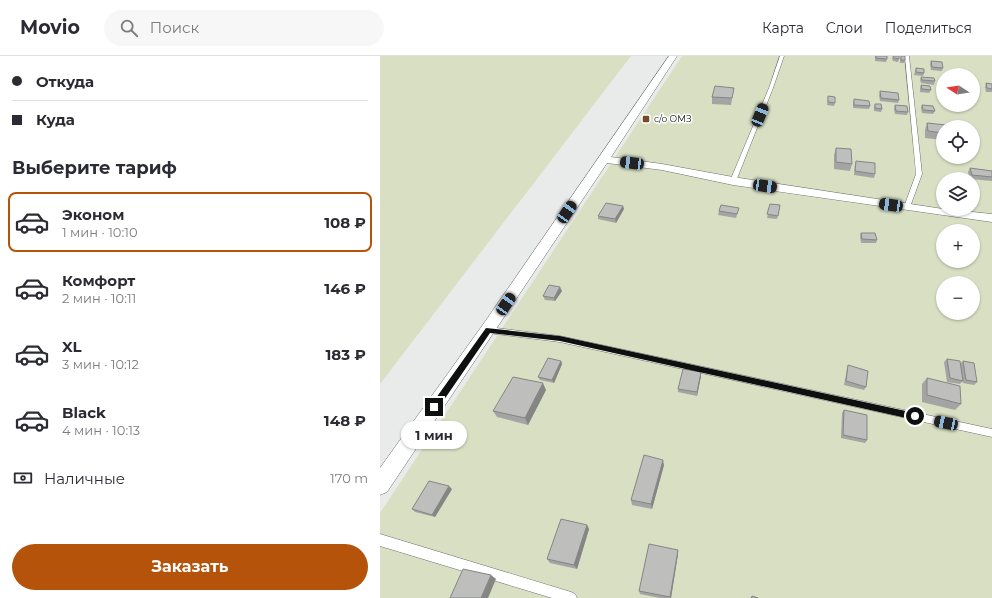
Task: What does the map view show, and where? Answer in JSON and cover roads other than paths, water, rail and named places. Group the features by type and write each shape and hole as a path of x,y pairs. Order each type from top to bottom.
{"street":[{"path":"380,484 488,330 673,56"},
{"path":"603,159 662,167 733,181 992,218"}],"lane":[{"path":"733,181 771,88 782,56"},
{"path":"907,56 919,174 907,207"},
{"path":"488,330 560,339 992,433"},
{"path":"380,540 571,598"}],"place":[{"name":"с/о ОМЗ","path":"646,119"}]}
